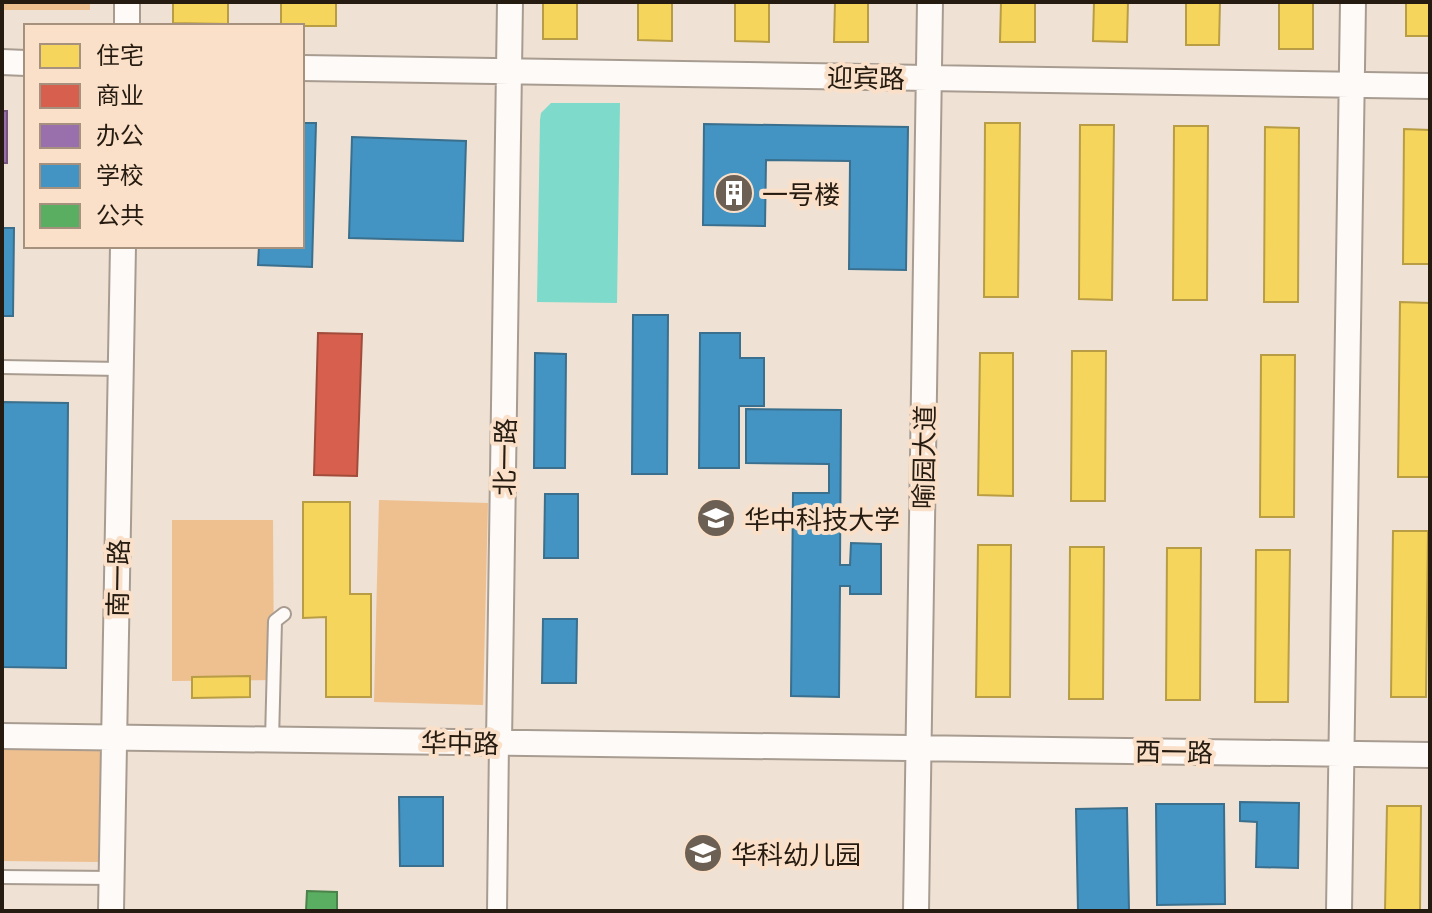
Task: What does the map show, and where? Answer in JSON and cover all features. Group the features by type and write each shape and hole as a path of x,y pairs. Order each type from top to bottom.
{"street":[{"path":"127,2 127,24"},
{"name":"北一路","path":"497,911 510,2"},
{"name":"喻园大道","path":"916,911 930,2"},
{"path":"1339,911 1353,2"},
{"path":"2,62 24,63"},
{"name":"迎宾路","path":"304,68 1430,86"},
{"name":"南一路","path":"111,911 123,248"},
{"name":"华中路","path":"2,736 918,747"},
{"name":"西一路","path":"918,747 1430,755"}],"lane":[{"path":"2,367 120,369"},
{"path":"272,740 275,621 284,614"},
{"path":"2,877 112,878"}],"shaded area":[{"path":"2,2 90,2 90,10 2,10"},
{"path":"379,500 488,503 483,705 374,702"},
{"path":"172,520 273,520 274,680 172,681"},
{"path":"2,748 102,749 98,862 2,861"}],"water":[{"path":"551,103 620,103 617,303 537,302 540,120 541,113"}],"building: 住宅":[{"path":"173,2 228,2 228,24 173,23"},
{"path":"281,2 336,2 336,26 281,24"},
{"path":"543,2 577,2 577,39 543,39"},
{"path":"638,2 672,2 672,41 638,40"},
{"path":"735,2 769,2 769,42 735,41"},
{"path":"835,2 868,2 868,42 834,42"},
{"path":"1001,2 1035,2 1035,42 1000,42"},
{"path":"1094,2 1128,2 1127,42 1093,41"},
{"path":"1186,2 1220,2 1219,45 1186,45"},
{"path":"1279,2 1313,2 1313,49 1279,49"},
{"path":"1406,2 1430,2 1430,36 1406,36"},
{"path":"985,123 1020,123 1018,297 984,297"},
{"path":"1080,125 1114,125 1112,300 1079,299"},
{"path":"1174,126 1208,126 1207,300 1173,300"},
{"path":"1265,127 1299,128 1298,302 1264,302"},
{"path":"1404,129 1430,130 1430,264 1403,264"},
{"path":"1400,302 1430,303 1430,477 1398,477"},
{"path":"1072,351 1106,351 1105,501 1071,501"},
{"path":"980,353 1013,353 1013,496 978,495"},
{"path":"1261,355 1295,355 1294,517 1260,517"},
{"path":"303,502 350,502 350,594 371,594 371,697 326,697 326,617 303,618"},
{"path":"1393,531 1428,531 1426,697 1391,697"},
{"path":"978,545 1011,545 1010,697 976,697"},
{"path":"1070,547 1104,547 1103,699 1069,699"},
{"path":"1167,548 1201,548 1200,700 1166,700"},
{"path":"1256,550 1290,550 1288,702 1255,702"},
{"path":"250,676 250,697 192,698 192,677"},
{"path":"1387,806 1421,806 1420,911 1385,911"}],"building: 商业":[{"path":"318,333 362,334 357,476 314,475"}],"building: 办公":[{"path":"2,111 7,111 7,163 2,163"}],"building: 学校":[{"path":"304,123 316,123 312,267 258,265 259,248 304,248"},
{"name":"一号楼","path":"704,124 908,127 906,270 849,269 850,161 766,160 765,226 703,225"},
{"path":"352,137 466,141 463,241 349,238"},
{"path":"2,228 14,228 13,316 2,316"},
{"path":"633,315 668,315 667,474 632,474"},
{"path":"700,333 740,333 740,358 764,358 764,406 739,406 739,468 699,468"},
{"path":"535,353 566,354 565,468 534,468"},
{"path":"2,402 68,403 66,668 2,667"},
{"path":"746,409 841,410 840,565 850,565 851,543 881,544 881,594 850,594 850,586 840,586 839,697 791,696 793,493 829,493 829,464 746,463"},
{"path":"545,494 578,494 578,558 544,558"},
{"path":"543,619 577,619 576,683 542,683"},
{"path":"399,797 443,797 443,866 400,866"},
{"path":"1240,802 1299,803 1298,868 1256,867 1257,822 1240,821"},
{"path":"1156,804 1224,804 1225,904 1157,905"},
{"path":"1127,808 1129,911 1078,911 1076,809"}],"building: 公共":[{"path":"307,891 337,892 337,911 306,911"}],"place":[{"name":"一号楼","path":"734,193"},
{"name":"华中科技大学","path":"716,518"},
{"name":"华科幼儿园","path":"703,853"}]}
